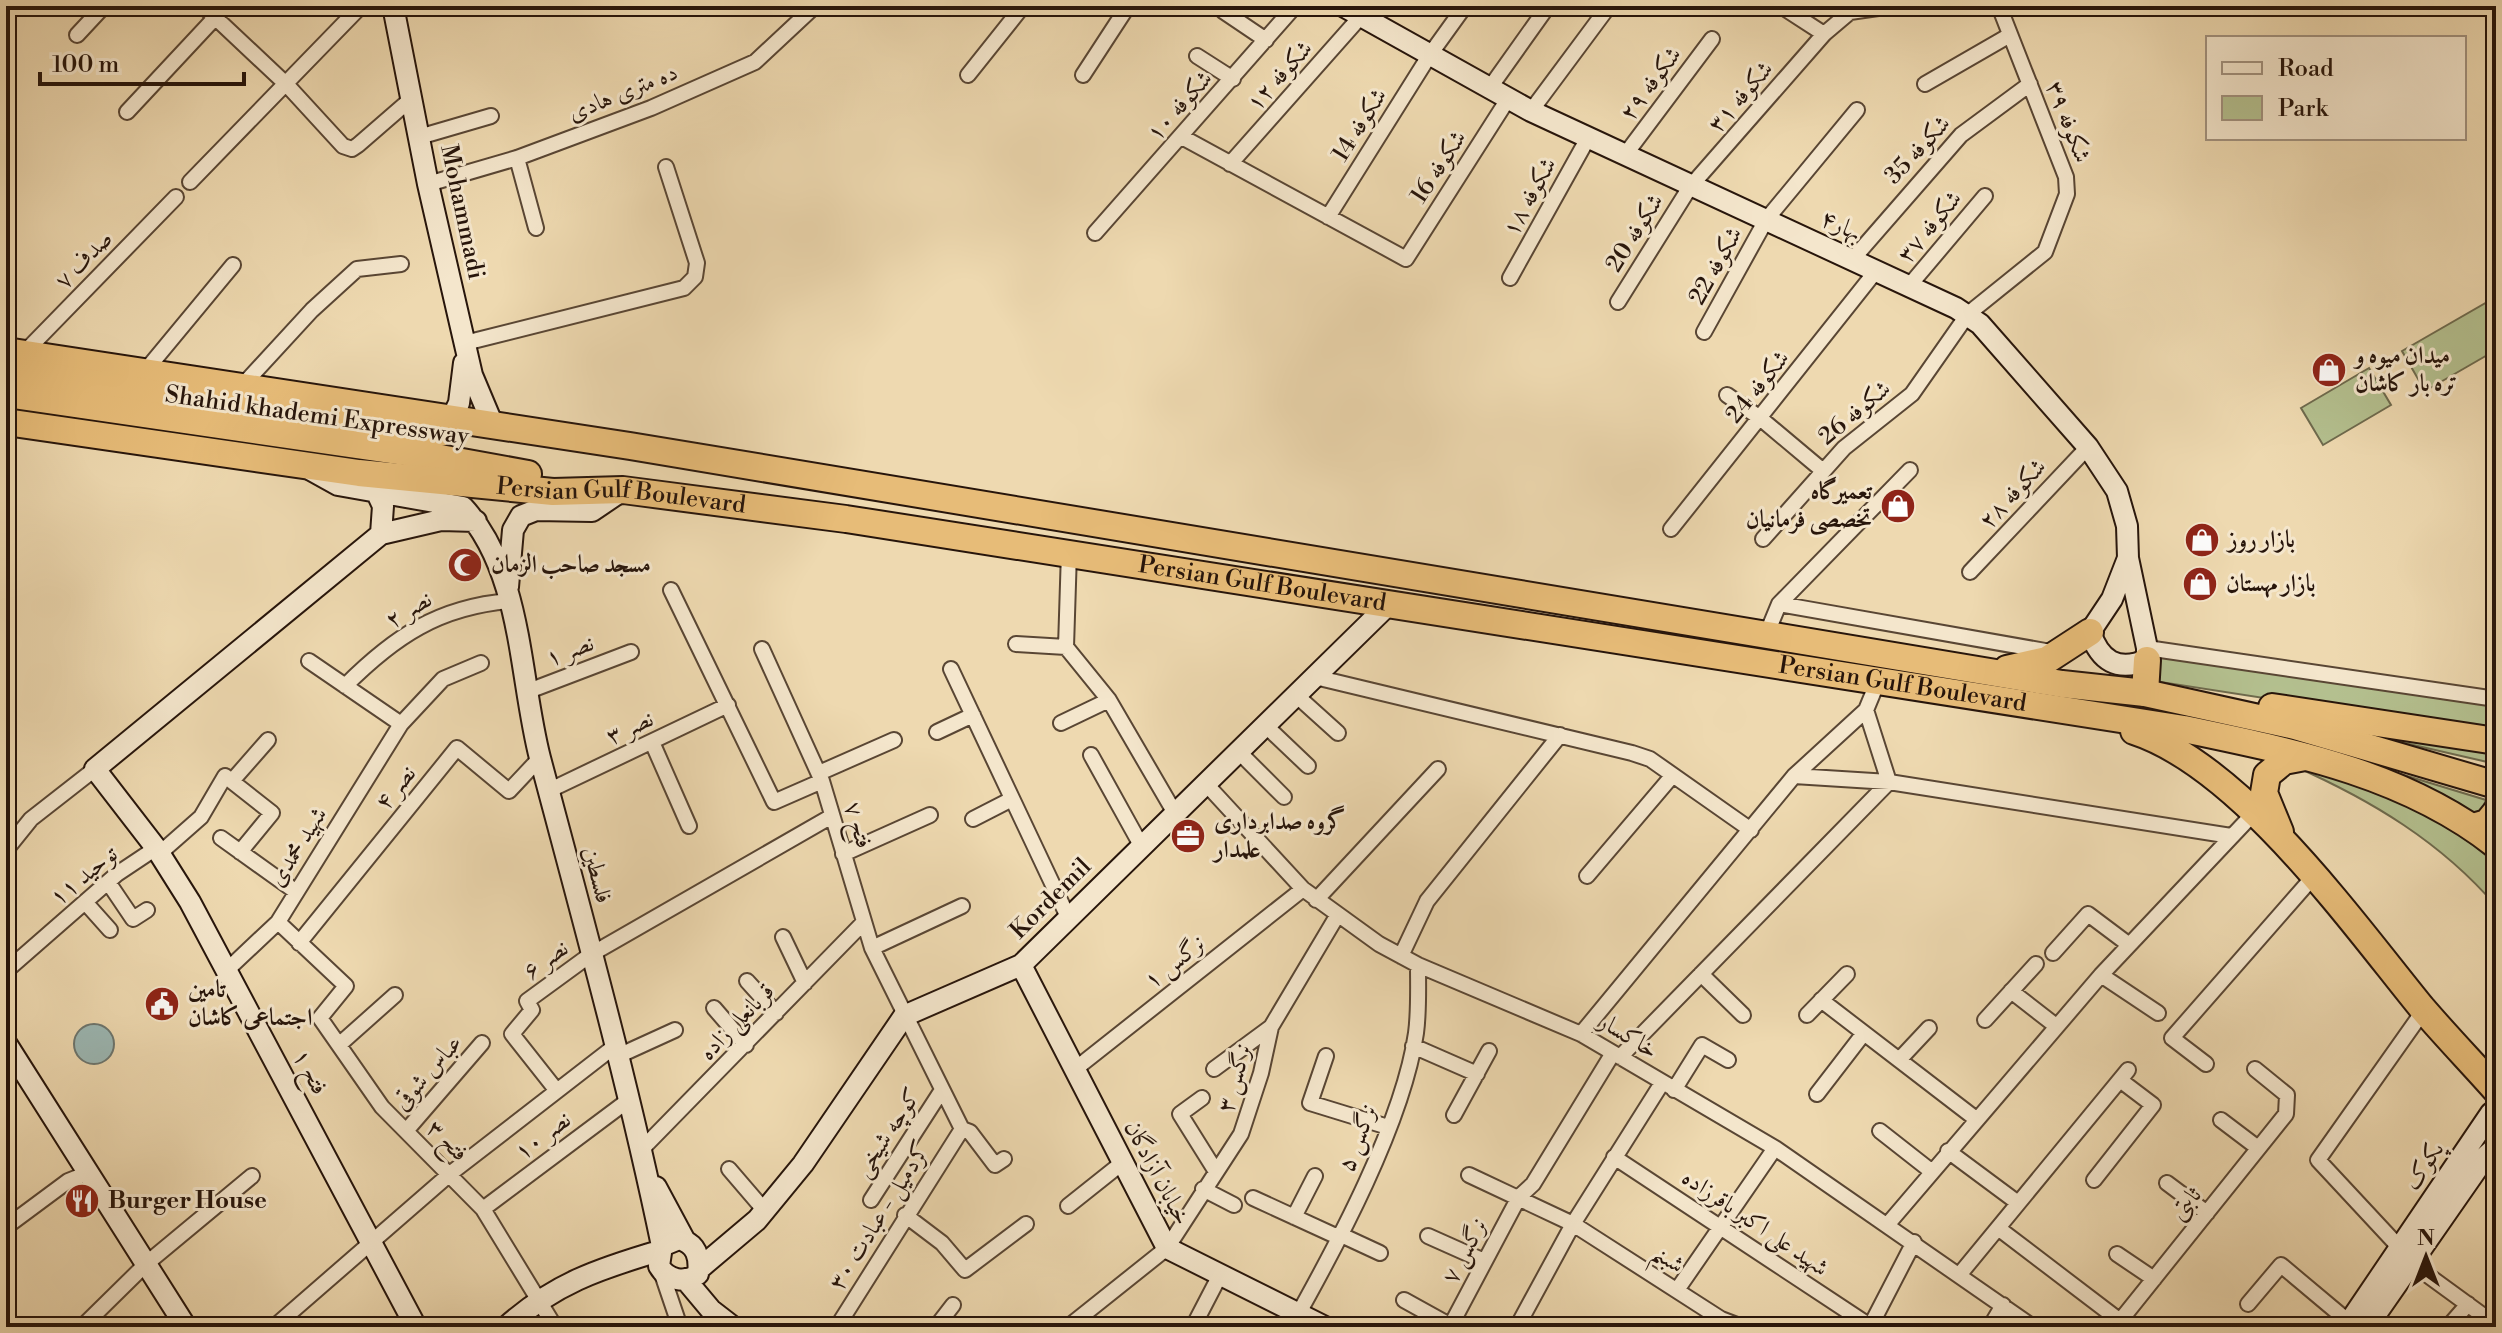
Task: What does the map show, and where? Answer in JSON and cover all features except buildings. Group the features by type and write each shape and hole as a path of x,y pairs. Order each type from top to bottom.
{"highway":[{"name":"Persian Gulf Boulevard","path":"12,358 146,370 452,418 1974,669 2145,693 2295,726 2496,786"},
{"name":"Shahid khademi Expressway","path":"12,358 315,420 549,444 630,446"},
{"name":"Shahid khademi Expressway","path":"6,394 418,454 623,490"},
{"path":"6,408 60,417 142,442"},
{"name":"Persian Gulf Boulevard","path":"6,422 299,464 553,492 623,490 1069,552 2184,729 2309,757 2415,793 2473,827 2496,845"},
{"path":"1974,669 2022,667 2060,654 2090,632"},
{"path":"2147,654 2145,693 2359,718 2496,741"},
{"path":"2057,709 2147,735 2191,760 2254,813 2314,876 2424,1010 2495,1105"},
{"path":"2287,846 2269,811 2265,783 2279,763 2309,757"},
{"path":"2473,827 2487,823 2496,812"}],"street":[{"path":"77,35 104,6"},
{"path":"203,6 221,12 343,146 352,149 411,99"},
{"path":"190,182 361,6"},
{"name":"Mohammadi","path":"393,6 428,184 465,343 481,402 493,425"},
{"name":"ده متری هادی","path":"428,184 517,158 651,108 755,62 815,6"},
{"path":"968,75 1023,6"},
{"path":"1083,75 1128,6"},
{"name":"شکوفه ۱۰","path":"1095,233 1295,6"},
{"name":"بهار۴","path":"1343,6 1366,12 1429,56 1531,111 1968,314 2088,447 2121,501 2128,558 2147,654"},
{"name":"شکوفه 14","path":"1328,217 1429,56 1465,6"},
{"path":"1489,89 1548,6"},
{"path":"1531,111 1609,6"},
{"name":"شکوفه ۳۱","path":"1690,187 1824,34 1850,12 1892,6"},
{"name":"شکوفه ۳۹","path":"1968,314 2045,252 2067,194 2066,177 1999,6"},
{"path":"1793,9 1824,34"},
{"path":"1223,11 1266,40"},
{"path":"127,112 221,12"},
{"name":"شکوفه ۱۲","path":"1230,164 1366,12"},
{"path":"1925,84 2010,35"},
{"name":"شکوفه ۲۹","path":"1625,155 1712,39"},
{"path":"1197,56 1233,79"},
{"name":"شکوفه 35","path":"1852,260 1961,135 2030,84"},
{"name":"شکوفه 16","path":"1328,217 1406,259 1508,99"},
{"name":"شکوفه 22","path":"1704,332 1766,220 1857,110"},
{"path":"419,137 491,116"},
{"path":"1182,137 1328,217"},
{"name":"شکوفه ۱۸","path":"1510,278 1588,138"},
{"path":"517,158 536,228"},
{"path":"452,418 463,382 465,343 684,288 695,277 697,263 666,167"},
{"name":"شکوفه 20","path":"1618,302 1690,187"},
{"name":"شکوفه ۳۷","path":"1909,286 1985,196"},
{"name":"صدف ۷","path":"12,358 176,197"},
{"path":"242,386 312,310 357,269 401,264"},
{"path":"146,370 233,265"},
{"name":"شکوفه 24","path":"1671,529 1876,271"},
{"name":"شکوفه 26","path":"1763,539 1822,470 1912,394 1968,314"},
{"path":"1727,395 1822,470"},
{"name":"شکوفه ۲۸","path":"1970,572 2088,447"},
{"path":"299,464 338,485 463,507 476,521"},
{"path":"1767,633 1779,604 1910,470"},
{"name":"فلسطین","path":"508,596 513,530 521,516 536,510 592,511 623,490"},
{"path":"376,491 383,506 381,534"},
{"path":"6,850 31,819 381,534 441,520 476,521"},
{"name":"فلسطین","path":"476,521 508,596 540,758 630,1099 661,1256"},
{"path":"1069,552 1066,647 1109,700 1176,815"},
{"path":"2128,558 2112,599 2090,632 2096,651 2106,661 2122,666 2147,654 2496,699"},
{"path":"671,590 774,802 894,740"},
{"name":"نصر ۲","path":"345,686 389,648 433,619 467,605 508,596"},
{"name":"Kordemil","path":"904,1016 1021,965 1389,604"},
{"path":"1779,604 2060,654"},
{"path":"1016,644 1066,647"},
{"name":"فتح ۷","path":"762,649 820,777 872,948 962,1129 970,1132 999,1162"},
{"name":"نصر ۱","path":"526,692 631,652"},
{"path":"309,661 398,730"},
{"name":"شهید محمدی","path":"226,971 278,922 398,730 443,679 481,663"},
{"path":"951,669 1068,917"},
{"path":"1315,677 1641,756 1751,830"},
{"path":"1581,1034 1794,776 1866,710 1878,681"},
{"path":"1297,696 1338,733"},
{"path":"1061,723 1109,700"},
{"name":"نصر ۳","path":"550,790 728,705"},
{"path":"1866,710 1889,782"},
{"path":"937,732 973,715"},
{"path":"1266,726 1308,766"},
{"path":"1401,956 1427,901 1560,735"},
{"path":"240,852 272,813 232,781 268,740"},
{"path":"652,742 689,826"},
{"name":"نصر ۴","path":"299,943 457,748 509,791 540,758"},
{"path":"1239,752 1284,797"},
{"path":"1091,755 1142,847"},
{"name":"فتح ۱","path":"95,769 158,851 190,902 416,1327"},
{"path":"1316,900 1438,769"},
{"path":"1587,876 1673,775"},
{"name":"توحید ۱۱","path":"6,971 108,882 158,851 201,817 225,776 232,781"},
{"path":"1794,776 1889,782 2231,836"},
{"name":"نرگس ۷","path":"1450,1327 1519,1197 1533,1184 1617,1055 1889,782"},
{"name":"خاکسار","path":"1207,785 1303,889 1337,916 1418,965 1581,1034 1775,1148 2033,1327"},
{"path":"973,819 1012,799"},
{"path":"1888,1224 2128,944 2254,813"},
{"path":"843,854 930,815"},
{"name":"نصر ۶","path":"557,1091 512,1034 532,1010 527,1001 590,955 832,816"},
{"path":"221,838 295,891"},
{"path":"2206,1064 2172,1038 2314,876"},
{"path":"108,882 133,919 147,910"},
{"name":"نرگس ۱","path":"1074,1070 1303,889"},
{"path":"85,902 110,930"},
{"path":"872,948 962,906"},
{"path":"2053,953 2088,914 2128,944"},
{"name":"نرگس ۳","path":"1167,1248 1241,1134 1271,1027 1337,916"},
{"path":"278,922 299,943"},
{"name":"قربانعلی زاده","path":"644,1160 746,1045 863,923"},
{"path":"783,937 805,983"},
{"name":"فتح ۳","path":"299,943 346,986 320,1018 369,1091 483,1209 555,1327"},
{"path":"1985,1020 2036,964"},
{"name":"خیابان آزادگان","path":"1021,965 1167,1248 1220,1275 1294,1320 1325,1327"},
{"name":"نرگس ۵","path":"1294,1320 1388,1127 1413,1046 1418,965"},
{"path":"1701,974 1743,1015"},
{"path":"1807,1015 1847,974"},
{"path":"2101,975 2158,1013"},
{"path":"747,981 776,1013"},
{"path":"2011,991 2056,1026"},
{"path":"340,1044 395,995"},
{"path":"1821,1000 1976,1119"},
{"path":"714,1008 746,1045"},
{"path":"2424,1010 2318,1160 2405,1255 2496,1325"},
{"path":"661,1256 672,1278 694,1274 761,1216 803,1164 904,1016"},
{"path":"1214,1069 1271,1027"},
{"path":"1899,1060 1929,1028"},
{"path":"274,1327 451,1173 557,1091 616,1051 675,1030"},
{"path":"1817,1094 1864,1033"},
{"path":"6,1043 186,1327"},
{"name":"عباس شوقی","path":"406,1131 482,1043"},
{"path":"1517,1327 1573,1224 1614,1157 1668,1086 1702,1045 1728,1060"},
{"path":"1413,1046 1477,1074"},
{"path":"1454,1115 1489,1051"},
{"path":"1326,1056 1310,1103 1388,1127"},
{"name":"ثابتی","path":"2124,1324 2154,1279 2286,1114 2287,1095 2255,1069"},
{"path":"1960,1274 2124,1075 2153,1105 2094,1180"},
{"name":"کوچه شیخی","path":"871,1200 942,1090"},
{"path":"1202,1098 1180,1114 1215,1170"},
{"name":"نصر ۱۰","path":"483,1209 630,1099"},
{"name":"پکوک","path":"2405,1255 2495,1105"},
{"path":"2221,1120 2258,1148"},
{"name":"کردمیل - عبادت ۳۰","path":"837,1327 962,1129"},
{"path":"1880,1131 1931,1171"},
{"name":"پکوک","path":"2354,1325 2405,1255 2496,1147"},
{"path":"1677,1290 1775,1148"},
{"path":"1948,1151 2018,1203"},
{"name":"شهید علی اکبر باقرزاده","path":"1614,1157 1870,1327"},
{"path":"644,1160 698,1257 694,1274 711,1310 735,1327"},
{"path":"1068,1206 1122,1163"},
{"path":"729,1169 761,1216"},
{"path":"6,1227 68,1181 88,1173"},
{"name":"شبنم","path":"1469,1175 1573,1224 1677,1290 1720,1323 1742,1327"},
{"path":"82,1327 146,1264 252,1176"},
{"path":"1294,1217 1315,1176"},
{"path":"2167,1183 2207,1213"},
{"path":"1203,1189 1234,1205"},
{"path":"1253,1198 1380,1253"},
{"path":"905,1215 942,1243 965,1270 1026,1224"},
{"path":"506,1327 538,1299 593,1270 623,1267 661,1256 673,1240 688,1243 726,1238 761,1216"},
{"path":"1998,1228 2124,1324"},
{"path":"1428,1236 1484,1261"},
{"path":"1870,1327 1914,1242"},
{"path":"1068,1327 1167,1248"},
{"path":"2117,1254 2154,1279"},
{"path":"661,1256 680,1327"},
{"path":"2248,1304 2281,1265 2354,1325"},
{"path":"1193,1327 1220,1275"},
{"path":"1404,1300 1450,1327"},
{"path":"2448,1327 2468,1304"},
{"path":"937,1326 953,1305"},
{"path":"1990,1327 2003,1305"}],"green space":[{"path":"2496,297 2496,350 2425,391 2402,351"},
{"path":"2369,368 2391,405 2323,445 2301,408"},
{"path":"2155,654 2496,703 2496,734 2154,681"},
{"path":"2309,721 2496,749 2496,764"},
{"path":"2371,765 2486,800 2479,817"},
{"path":"2294,766 2401,803 2449,828 2496,864 2496,906 2452,862 2403,825 2350,793"}],"water":[{"path":"94,1024 108,1030 114,1044 108,1058 94,1064 80,1058 74,1044 80,1030"}],"place":[{"name":"میدان میوه و تره بار کاشان","path":"2329,370"},
{"name":"تعمیرگاه تخصصی فرمانیان","path":"1898,506"},
{"name":"بازار روز","path":"2202,540"},
{"name":"مسجد صاحب الزمان","path":"465,565"},
{"name":"بازار مهستان","path":"2200,584"},
{"name":"گروه صدابرداری علمدار","path":"1188,836"},
{"name":"تامین اجتماعی کاشان","path":"162,1004"},
{"name":"Burger House","path":"82,1201"}]}
